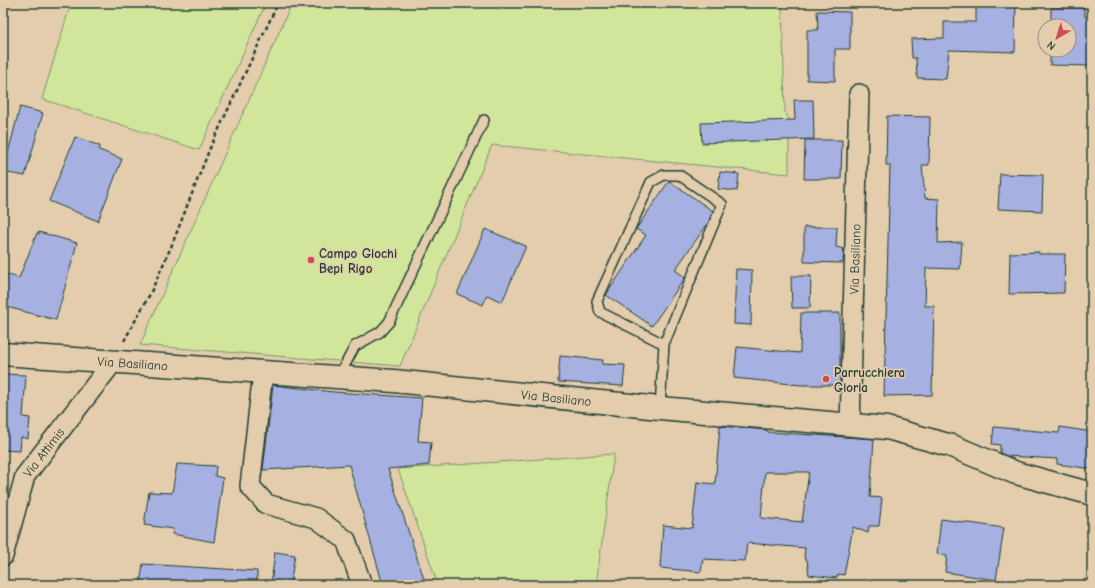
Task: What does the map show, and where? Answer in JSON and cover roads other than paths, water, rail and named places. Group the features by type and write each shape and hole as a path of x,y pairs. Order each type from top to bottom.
{"street":[{"name":"Via Basiliano","path":"850,425 859,94"},
{"name":"Via Basiliano","path":"3,354 394,381 660,408 887,428 952,446 1016,472 1092,494"},
{"name":"Via Attimis","path":"3,556 25,476 113,362"},
{"path":"263,372 250,486 266,504 316,518 346,540 362,585"}],"lane":[{"path":"339,378 355,346 380,332 389,322 484,120"},
{"path":"660,408 664,344 722,204 679,175 664,175 651,182 597,301 600,312 664,344"}],"place":[{"name":"Campo Giochi Bepi Rigo","path":"311,260"},
{"name":"Parrucchiera Gloria","path":"826,379"}]}
